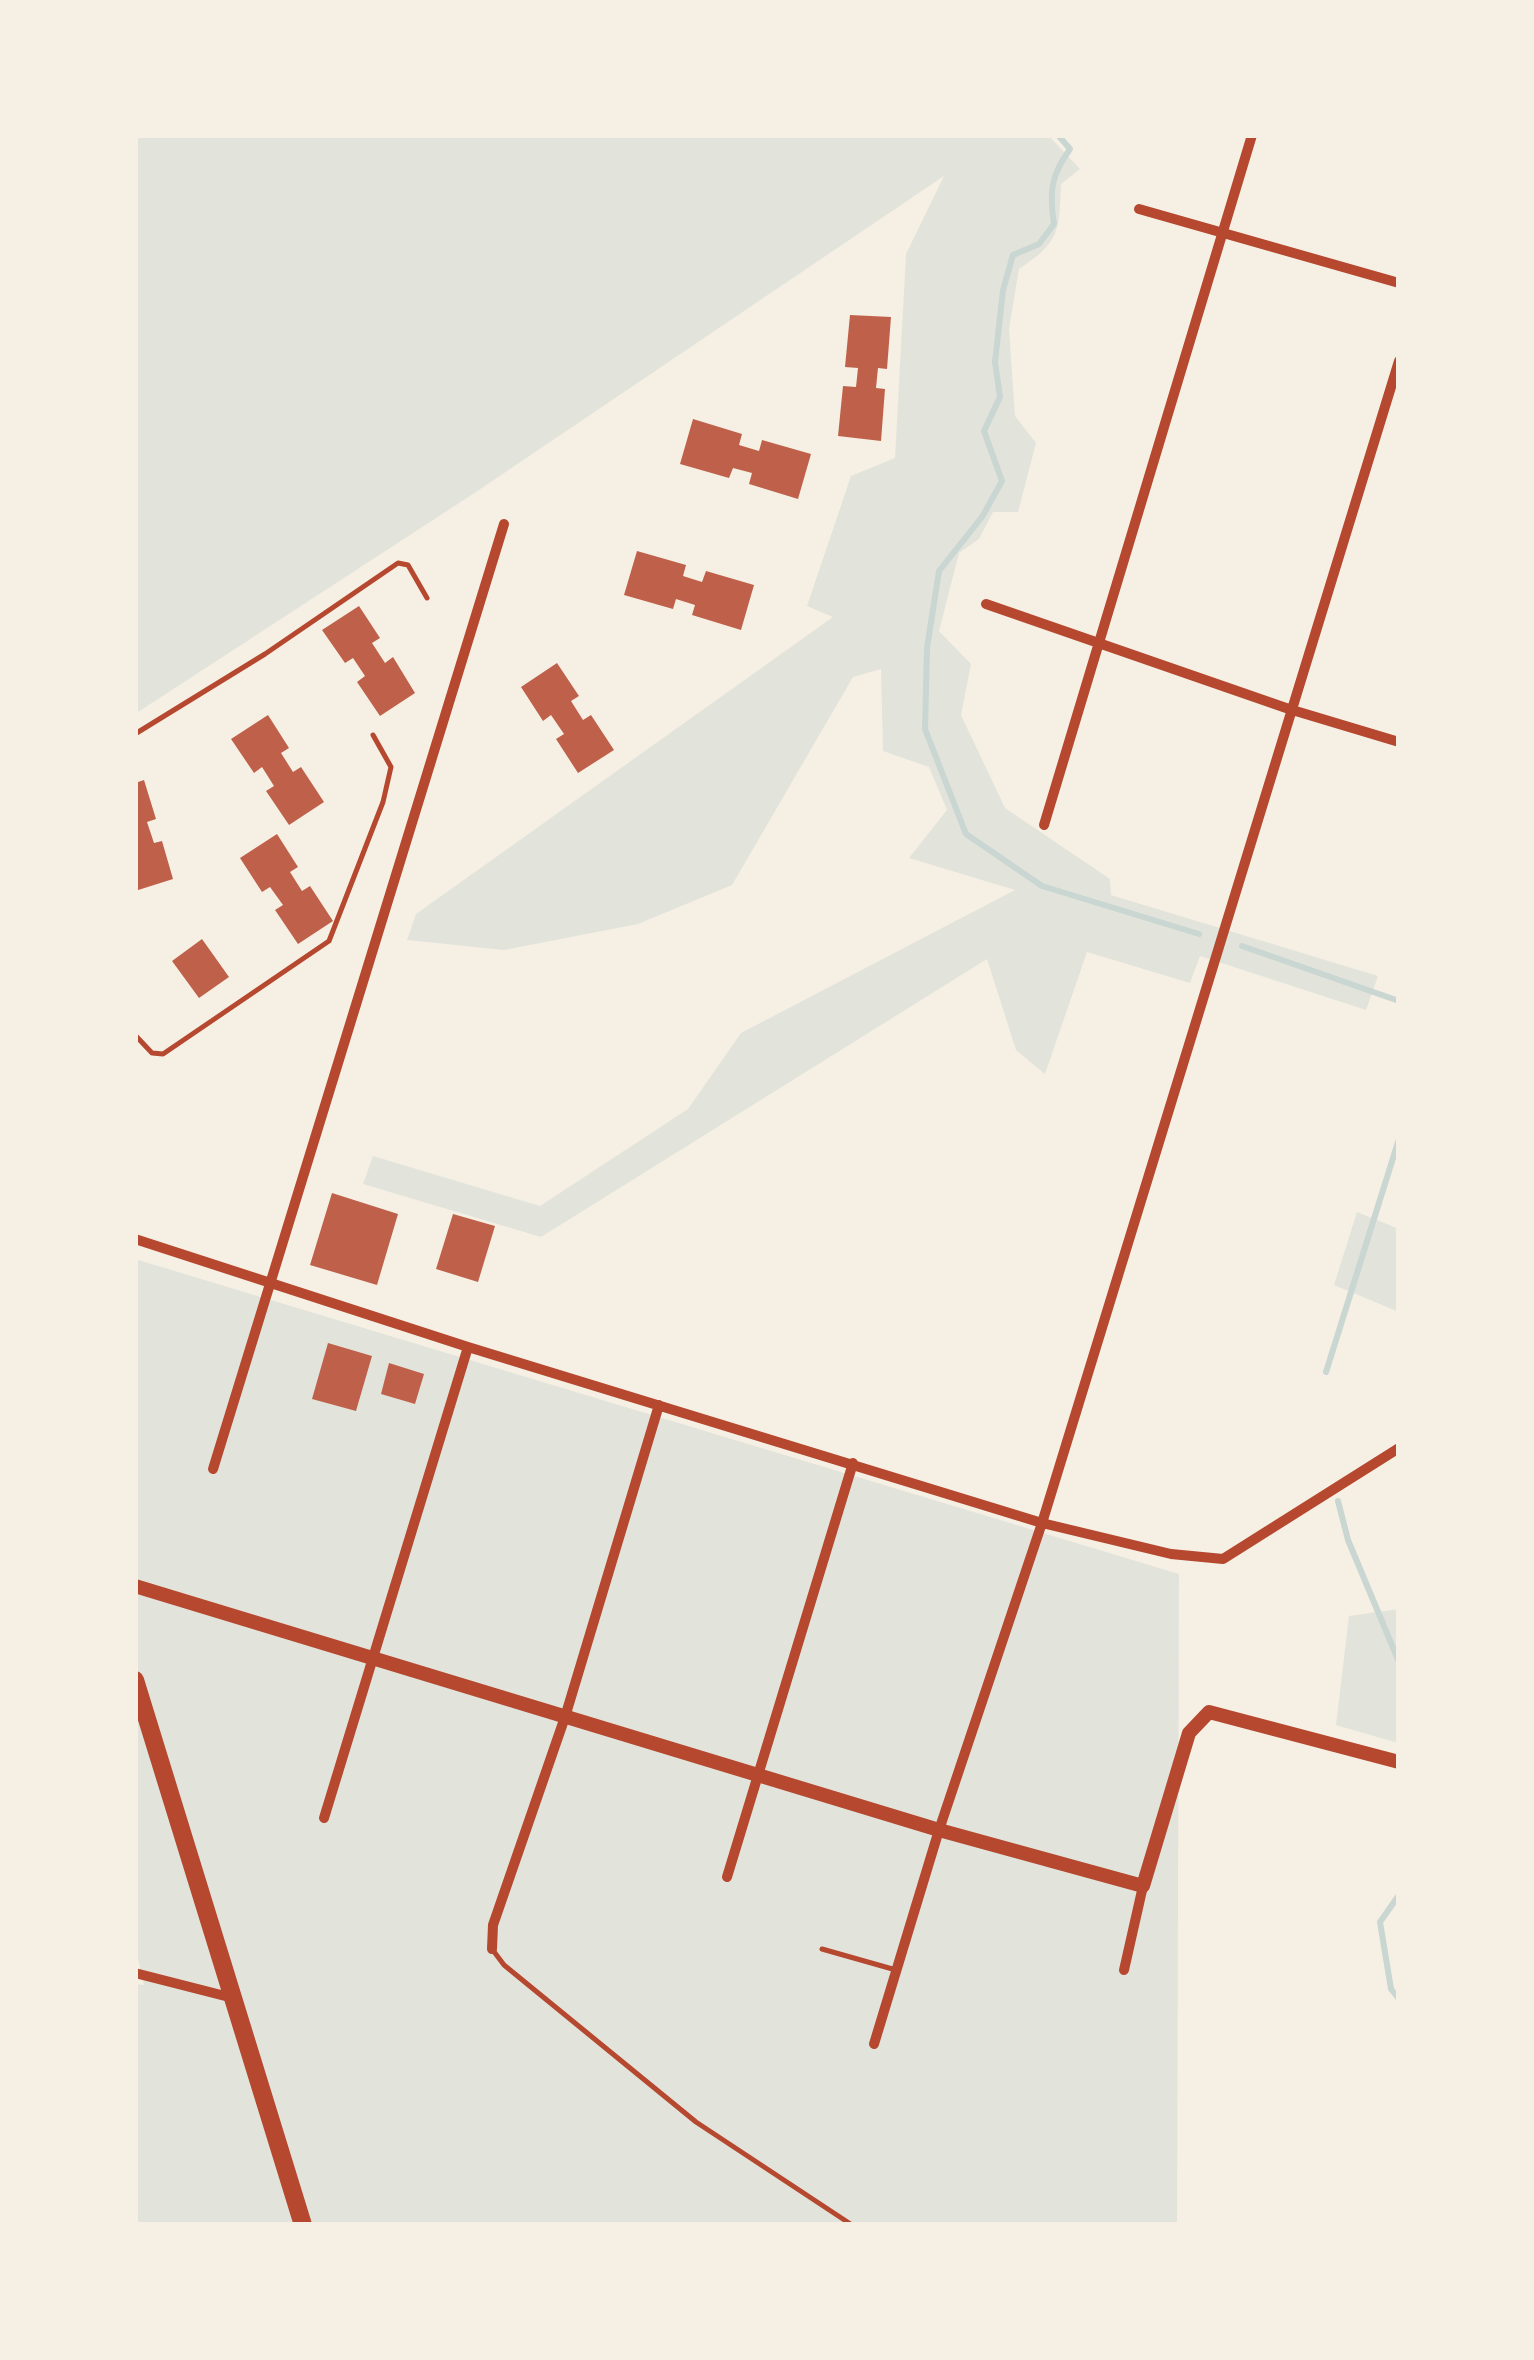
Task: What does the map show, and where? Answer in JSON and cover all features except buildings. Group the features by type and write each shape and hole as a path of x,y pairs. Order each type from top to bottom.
{"main road":[{"path":"135,1680 302,2225"}],"street":[{"path":"1044,824 1252,135"},
{"path":"1138,209 1399,284"},
{"path":"874,2044 939,1830 1042,1523 1399,361"},
{"path":"213,1468 504,524"},
{"path":"986,604 1289,709 1399,742"},
{"path":"135,1239 468,1347 1120,1544 1223,1559 1399,1448"},
{"path":"324,1818 468,1347"},
{"path":"492,1949 493,1924 565,1717 659,1405"},
{"path":"726,1877 853,1463"},
{"path":"135,1586 939,1830 1143,1886"},
{"path":"1124,1970 1143,1886 1189,1733 1200,1716 1220,1712 1399,1762"},
{"path":"135,1973 232,1998"}],"lane":[{"path":"135,734 266,654 398,562 408,565 427,598"},
{"path":"135,1035 152,1053 163,1054 329,941 383,802 391,768 373,735"},
{"path":"492,1949 504,1966 696,2122 852,2225"},
{"path":"822,1949 896,1970"}],"shaded area":[{"path":"135,135 1048,135 1080,169 1061,184 1058,225 1050,243 1019,269 1009,329 1015,416 1036,443 1018,512 993,512 979,539 959,553 939,631 971,664 961,715 1005,808 1110,879 1111,895 1378,976 1366,1010 1200,956 1190,983 1087,952 1045,1074 1016,1050 987,959 541,1237 363,1184 373,1156 540,1206 688,1109 741,1033 1015,890 909,858 947,810 929,767 883,751 881,669 853,677 732,885 638,924 504,950 407,940 416,914 833,617 807,606 851,476 895,458 906,254 944,176 473,494 135,714"},
{"path":"1357,1212 1399,1229 1399,1312 1334,1285"},
{"path":"135,1259 1179,1574 1177,2225 135,2225 135,1984 144,1985 135,1946"},
{"path":"1399,1609 1398,1743 1336,1725 1349,1616"}],"waterway":[{"path":"1058,135 1070,149 1053,184 1054,224 1039,244 1013,255 1003,290 995,362 1000,397 984,431 1002,481 982,517 939,571 927,648 925,729 966,834 1042,886 1199,934"},
{"path":"1242,946 1399,1001"},
{"path":"1326,1372 1399,1139"},
{"path":"1338,1501 1348,1540 1399,1662"},
{"path":"1399,1895 1380,1922 1391,1989 1399,1999"}]}
